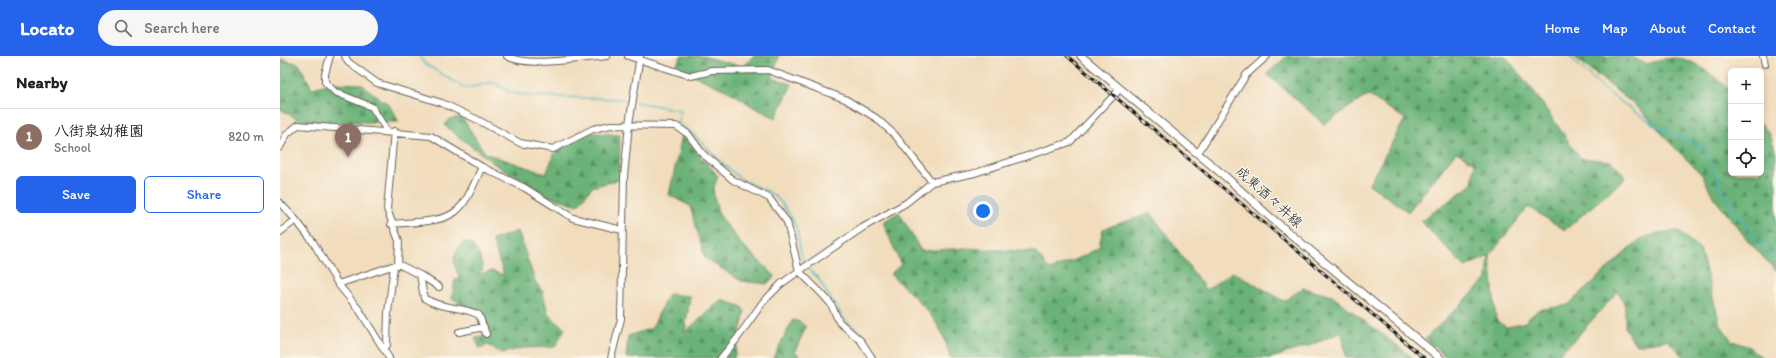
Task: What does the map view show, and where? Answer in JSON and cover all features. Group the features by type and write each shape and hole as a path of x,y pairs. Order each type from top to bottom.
{"main road":[{"name":"成東酒々井線","path":"1080,56 1198,153 1270,218 1440,358"}],"street":[{"path":"330,56 325,74 326,82 335,92 372,107 387,131"},
{"path":"345,56 348,62 377,83 442,102 476,118 520,143 553,149 593,129 629,124 676,126 688,134 703,154 733,180 769,198 787,222 799,271 831,304 839,322 861,341 872,358"},
{"path":"507,56 512,59 543,62 607,56"},
{"path":"628,56 640,57 691,76 712,71 768,70 845,99 876,118 895,135 932,182"},
{"path":"1198,153 1246,75 1267,56"},
{"path":"1763,56 1764,64"},
{"path":"611,358 621,319 622,230 629,124 640,57"},
{"path":"721,358 763,302 781,284 862,228 906,203 932,182 975,173 1070,142 1120,89"},
{"path":"280,147 287,134 298,124 394,131 431,136 482,167 525,188 574,218 622,230"},
{"path":"387,354 388,312 399,241 391,224 387,201 394,131"},
{"path":"391,224 448,217 456,211 464,201 482,167"},
{"path":"280,203 296,220 313,242 338,284 360,311 387,354"},
{"path":"280,232 296,220"},
{"path":"338,284 396,265 420,275 439,287"},
{"path":"420,275 424,298 435,304 472,311 479,315 486,334"},
{"path":"458,332 484,327"}],"green space":[{"path":"681,56 703,56 744,67 753,56 779,56 772,78 792,84 776,118 753,107 734,94 675,67"},
{"path":"1287,56 1505,56 1532,89 1580,158 1611,161 1626,177 1565,230 1528,207 1490,255 1496,320 1506,327 1525,322 1538,310 1568,305 1640,239 1658,233 1678,231 1700,249 1720,324 1732,341 1749,347 1763,358 1685,358 1667,340 1636,345 1625,329 1625,306 1618,291 1575,339 1554,358 1447,358 1425,339 1487,279 1489,256 1465,267 1421,221 1472,184 1475,163 1456,152 1408,212 1369,184 1405,119 1368,95 1324,124 1267,74"},
{"path":"1573,56 1630,56 1646,64 1674,58 1681,59 1689,61 1705,70 1728,88 1728,176 1764,176 1764,127 1770,135 1776,153 1776,271 1750,243 1714,198 1702,175 1673,146 1641,110"},
{"path":"281,59 299,64 312,88 333,83 361,84 389,105 399,122 302,122 280,109"},
{"path":"462,117 485,153 546,174 555,152 588,132 620,135 619,180 592,187 578,205 545,195 496,165 445,126 449,119"},
{"path":"682,135 718,176 713,190 718,213 741,244 775,276 767,284 741,281 705,258 690,206 669,195"},
{"path":"899,212 921,251 965,248 1035,252 1050,270 1099,248 1103,229 1151,213 1206,290 1233,272 1284,301 1303,288 1332,296 1413,358 1346,358 1342,332 1314,344 1271,358 950,358 941,332 928,311 890,274 901,265 883,222"},
{"path":"518,231 535,281 543,292 548,314 565,329 555,347 524,348 501,353 488,345 480,349 475,338 491,335 482,317 452,298 455,279 463,277 459,277 454,262 455,254 464,241 469,243 478,252 483,270 476,275 492,271 504,275 492,240"},
{"path":"668,294 690,296 685,332 721,300 741,306 745,312 734,358 626,358 628,336 652,328"},
{"path":"793,320 800,322 806,327 795,351 801,358 773,358"}],"waterway":[{"path":"419,56 425,64 465,88 490,83 497,84 510,92 528,96 620,99 631,101"},
{"path":"1569,56 1607,92 1654,125 1705,149 1724,193 1748,229 1776,260"},
{"path":"635,102 681,110 678,124 695,136 732,172 747,182 771,193 782,203 795,225 800,251 806,265"},
{"path":"808,268 818,278 843,318 862,334 881,358"}],"railway":[{"path":"1067,56 1424,358"}],"place":[{"name":"八街泉幼稚園","path":"348,157"}]}
